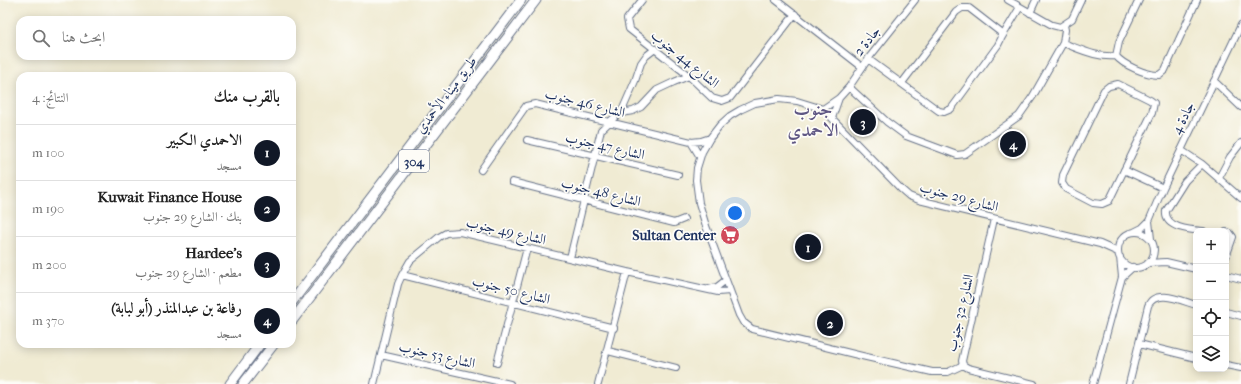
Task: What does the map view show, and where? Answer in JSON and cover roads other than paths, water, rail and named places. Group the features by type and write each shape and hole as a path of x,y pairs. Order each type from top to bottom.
{"main road":[{"name":"طريق ميناء الأحمدي","path":"296,297 520,0"},
{"name":"طريق ميناء الأحمدي","path":"296,316 536,0"},
{"path":"230,384 257,348"},
{"path":"243,384 271,348"}],"street":[{"name":"الشارع 44 جنوب","path":"642,0 627,19 629,29 689,76 712,98 722,100 730,98 794,14"},
{"path":"776,0 862,68"},
{"name":"جادة 2","path":"823,109 839,98 849,87 868,59 915,0"},
{"path":"1008,0 1052,25 1060,27 1072,19 1081,0"},
{"path":"1030,13 1036,0"},
{"path":"1139,0 1119,42 1116,56 1120,62 1151,75 1159,75 1165,70 1198,0"},
{"path":"868,59 939,111 944,112 951,109 998,45 1020,7"},
{"path":"902,83 956,12 962,8 969,8 1000,32 1002,37"},
{"path":"849,87 887,122 906,136 957,155 965,154 1019,116 1033,96 1063,43 1065,30 1064,25"},
{"name":"جادة 4","path":"1151,240 1149,221 1163,188 1241,25"},
{"path":"1063,43 1097,55 1106,57 1116,56"},
{"path":"621,113 636,81 641,63 646,56 655,49"},
{"path":"570,258 601,130 621,113 640,107 657,90 689,76"},
{"path":"1214,81 1241,106"},
{"path":"1118,84 1154,103 1152,112 1124,170 1109,201 1102,204 1093,203 1066,189 1062,183 1062,175 1104,90 1109,86 1118,84"},
{"name":"جادة 2","path":"832,118 839,98"},
{"name":"الشارع 29 جنوب","path":"963,364 951,371 937,372 856,355 752,329 743,322 726,282 706,226 699,203 696,180 700,157 710,138 720,125 730,116 755,103 779,99 797,101 823,109 909,196 919,200 994,219 1100,244 1119,255"},
{"name":"الشارع 46 جنوب","path":"481,170 526,106 535,104 691,142 710,138"},
{"name":"الشارع 47 جنوب","path":"527,140 678,175"},
{"path":"691,142 700,157"},
{"path":"1219,178 1241,143"},
{"path":"1236,149 1241,153"},
{"path":"1181,150 1202,164 1241,198"},
{"path":"1193,230 1169,222 1166,216 1166,211 1185,181 1202,164"},
{"path":"1124,170 1163,188"},
{"name":"الشارع 48 جنوب","path":"512,182 674,223 684,219"},
{"name":"الشارع 32 جنوب","path":"994,219 961,357 963,364 968,368 1034,384"},
{"path":"1093,384 1122,277 1119,246 1121,241 1129,234 1142,228 1149,221"},
{"name":"الشارع 49 جنوب","path":"374,384 398,284 402,275 410,261 446,233 460,232 718,292 730,291"},
{"path":"1134,232 1144,234 1151,240 1154,251 1166,262"},
{"path":"1229,232 1233,237 1229,249"},
{"name":"الشارع 29 جنوب","path":"1100,244 1121,241"},
{"path":"497,363 527,248"},
{"path":"1148,263 1154,251"},
{"path":"1119,255 1123,262 1133,267 1138,267 1148,263 1166,262 1193,268"},
{"path":"1122,277 1133,267"},
{"path":"598,384 614,328 627,272"},
{"name":"الشارع 50 جنوب","path":"402,275 614,328"},
{"path":"1229,277 1241,279"},
{"path":"708,289 717,287 726,282"},
{"path":"1129,384 1148,306 1153,299 1162,296 1193,304"},
{"path":"1229,313 1241,316"},
{"path":"1139,344 1193,357"},
{"path":"608,351 676,368"},
{"name":"الشارع 53 جنوب","path":"381,355 510,384"},
{"path":"1229,366 1241,368"}],"place":[{"name":"Hardee's","path":"863,122"},
{"name":"رفاعة بن عبدالمنذر (أبو لبابة)","path":"1013,144"},
{"name":"Sultan Center","path":"730,235"},
{"name":"الاحمدي الكبير","path":"808,247"},
{"name":"Kuwait Finance House","path":"830,323"}],"district":[{"name":"جنوب الاحمدي","path":"813,119"}]}
